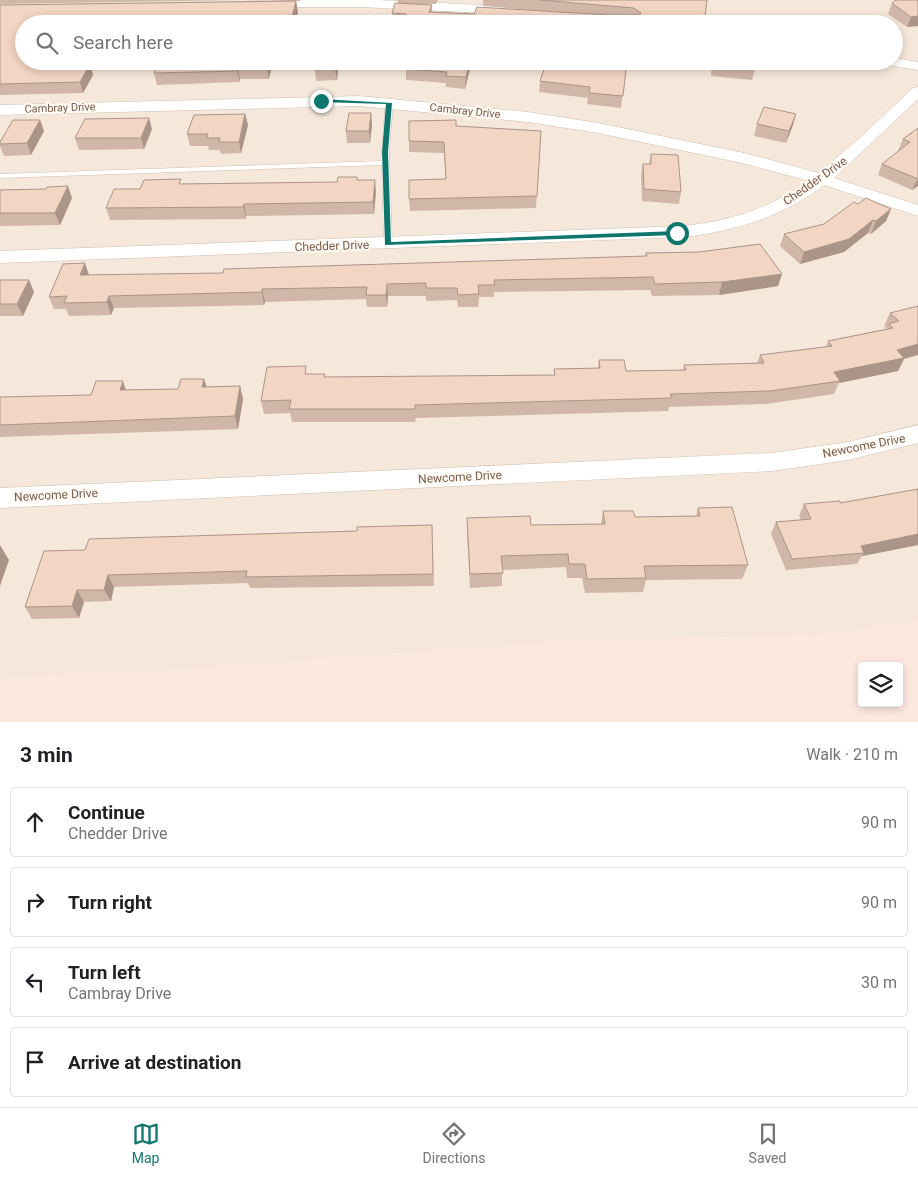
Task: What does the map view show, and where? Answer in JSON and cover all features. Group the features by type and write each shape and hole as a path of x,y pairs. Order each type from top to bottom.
{"street":[{"path":"257,4 465,4 518,11"},
{"path":"903,64 918,66"},
{"name":"Chedder Drive","path":"0,258 652,234 704,230 773,210 791,200 847,159 918,91"},
{"name":"Cambray Drive","path":"0,110 321,101 389,103 528,117 598,128 744,158 822,179 918,211"},
{"name":"Newcome Drive","path":"0,498 772,462 848,451 918,434"}],"lane":[{"path":"388,244 386,163 389,103"},
{"path":"0,176 386,163"}],"shaded area":[{"path":"0,0 918,0 918,620 819,635 583,640 187,669 0,678"},
{"path":"918,620 918,722 0,722 0,678 187,669 583,640 819,635"}],"building":[{"path":"540,0 707,0 705,15 640,15 641,13 634,8"},
{"path":"896,0 918,0 918,16 911,17 892,3"},
{"path":"296,1 292,15 15,15 15,70 87,70 80,82 0,84 0,5"},
{"path":"395,3 432,5 429,12 474,14 477,7 609,15 406,15 392,13"},
{"path":"155,70 237,70 237,71 154,73"},
{"path":"420,70 468,70 466,77 446,76 447,72"},
{"path":"544,70 626,70 623,96 589,93 590,87 540,81"},
{"path":"764,107 796,114 789,131 757,124"},
{"path":"349,113 371,113 369,131 346,131"},
{"path":"245,114 239,142 219,142 220,138 207,138 208,134 187,134 194,115"},
{"path":"149,118 141,138 75,138 85,119"},
{"path":"13,120 40,120 27,143 0,144 0,142"},
{"path":"456,120 456,126 541,131 537,196 409,199 409,180 446,179 444,142 409,141 409,121"},
{"path":"918,128 918,179 882,164 910,142 903,139"},
{"path":"651,154 678,155 681,192 644,189 643,164 651,164"},
{"path":"338,177 357,177 357,180 375,180 373,202 244,204 243,207 106,208 114,189 140,189 144,180 181,179 179,184 337,182"},
{"path":"68,186 55,213 0,213 0,190 46,189 47,187"},
{"path":"866,198 891,209 876,221 873,220 849,239 804,252 784,234 824,224 854,202 858,204"},
{"path":"760,244 782,274 722,282 655,284 653,277 494,280 495,285 478,285 479,294 458,295 457,288 426,288 426,283 387,284 386,295 366,295 367,287 262,289 262,292 109,296 107,302 64,303 67,296 49,297 63,264 85,263 80,275 223,273 224,269 647,256 646,253 699,252"},
{"path":"0,280 29,280 17,304 0,304"},
{"path":"918,306 918,344 897,350 904,358 834,372 840,381 770,391 670,394 672,398 415,405 415,409 289,409 291,400 261,401 267,367 306,366 305,374 325,374 324,377 555,375 554,369 600,368 599,360 624,360 626,371 686,370 684,365 764,363 760,355 832,346 828,341 893,328 889,324 899,321 890,313"},
{"path":"181,379 204,379 202,387 240,386 235,416 0,425 0,397 91,395 96,381 123,381 120,390 178,389"},
{"path":"918,489 918,534 861,546 864,553 792,559 776,522 811,519 804,504 840,501 840,503"},
{"path":"732,507 748,565 644,566 646,578 587,579 585,564 569,564 568,554 501,556 503,573 470,574 467,518 530,516 531,525 605,524 603,511 633,511 635,517 700,516 698,508"},
{"path":"432,525 433,574 246,577 247,571 108,575 104,590 77,590 72,606 25,607 44,551 85,550 89,539 357,531 357,527"}],"route":[{"path":"321,101 359,100 389,103 385,152 389,224 388,244 677,233"}]}
